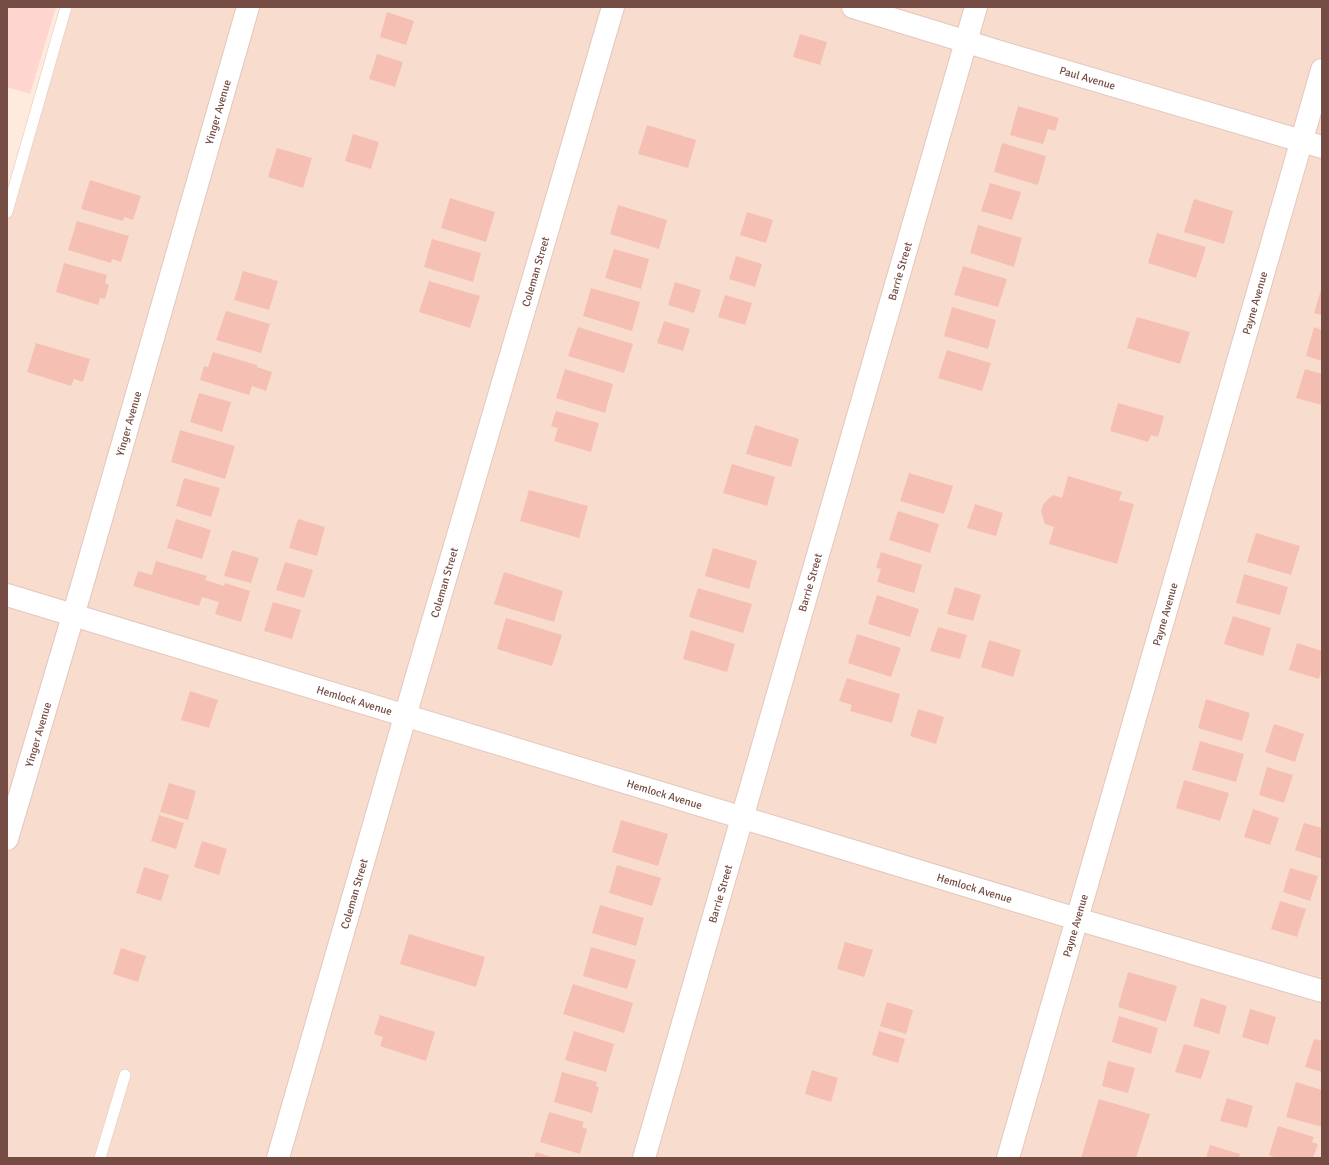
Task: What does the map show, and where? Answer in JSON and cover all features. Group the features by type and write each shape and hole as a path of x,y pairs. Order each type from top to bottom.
{"street":[{"name":"Yinger Avenue","path":"7,839 248,7"},
{"name":"Coleman Street","path":"278,1158 613,7"},
{"name":"Paul Avenue","path":"853,7 1322,148"},
{"name":"Barrie Street","path":"644,1158 976,7"},
{"name":"Payne Avenue","path":"1008,1158 1322,70"},
{"name":"Hemlock Avenue","path":"7,595 1077,919 1322,991"}],"lane":[{"path":"7,212 66,7"},
{"path":"100,1158 125,1075"}],"shaded area":[{"path":"7,7 56,7 30,94 7,87"},
{"path":"67,7 1322,7 1322,1158 7,1158 7,213"}],"building":[{"path":"387,12 414,21 406,45 380,37"},
{"path":"800,34 827,42 820,65 793,57"},
{"path":"377,54 403,62 395,87 369,79"},
{"path":"1018,106 1059,118 1055,131 1048,129 1043,144 1010,135"},
{"path":"647,125 696,140 688,168 638,154"},
{"path":"353,134 379,142 371,169 345,161"},
{"path":"1002,143 1046,156 1038,185 994,172"},
{"path":"277,148 312,158 303,188 268,177"},
{"path":"90,180 141,196 133,220 124,217 123,221 81,209"},
{"path":"990,183 1021,192 1012,220 981,211"},
{"path":"450,198 495,212 486,242 441,228"},
{"path":"1194,199 1233,211 1224,244 1184,232"},
{"path":"618,205 667,220 659,249 610,234"},
{"path":"747,212 773,220 766,243 740,235"},
{"path":"77,221 129,236 121,262 112,259 111,263 68,250"},
{"path":"978,225 1022,238 1014,267 970,253"},
{"path":"1157,233 1206,247 1196,278 1148,263"},
{"path":"432,239 481,253 473,282 424,267"},
{"path":"614,249 649,259 641,289 605,278"},
{"path":"736,256 762,264 755,287 729,279"},
{"path":"64,263 107,275 105,283 109,285 105,299 100,298 98,305 56,292"},
{"path":"963,266 1007,279 998,307 954,295"},
{"path":"243,271 278,281 269,310 234,300"},
{"path":"429,281 480,296 470,328 419,312"},
{"path":"675,282 701,290 694,313 668,305"},
{"path":"1322,287 1322,315 1314,313"},
{"path":"591,288 640,302 632,331 583,316"},
{"path":"725,295 752,303 745,325 718,317"},
{"path":"952,307 996,320 988,349 944,336"},
{"path":"226,311 270,324 261,353 216,340"},
{"path":"1137,317 1190,332 1180,364 1127,348"},
{"path":"664,321 690,329 683,351 657,343"},
{"path":"578,327 633,344 624,373 568,356"},
{"path":"1314,327 1322,330 1322,361 1306,356"},
{"path":"36,343 90,359 83,382 74,379 71,386 27,372"},
{"path":"947,350 991,363 982,391 938,378"},
{"path":"213,352 257,365 257,367 272,372 266,391 252,386 249,395 200,380 204,366 208,367"},
{"path":"565,369 613,384 605,413 556,398"},
{"path":"1305,369 1322,374 1322,405 1296,398"},
{"path":"199,393 231,402 222,432 190,422"},
{"path":"1118,403 1164,416 1158,437 1151,435 1148,442 1110,431"},
{"path":"556,411 599,423 591,452 554,441 558,428 551,426"},
{"path":"755,425 799,439 791,467 746,454"},
{"path":"180,430 235,446 225,479 171,462"},
{"path":"732,464 775,477 767,506 723,493"},
{"path":"909,473 953,486 944,514 900,501"},
{"path":"1068,476 1122,492 1119,500 1134,504 1117,564 1049,544 1054,527 1045,524 1041,511 1044,503 1053,495 1062,498"},
{"path":"184,478 220,488 211,517 176,506"},
{"path":"529,490 588,506 579,538 520,521"},
{"path":"975,504 1003,513 996,536 967,528"},
{"path":"898,511 939,524 930,553 889,540"},
{"path":"176,519 211,530 202,559 167,548"},
{"path":"298,519 325,527 317,556 289,548"},
{"path":"1256,533 1300,546 1291,575 1247,562"},
{"path":"713,548 757,561 749,589 705,576"},
{"path":"232,550 259,558 251,583 224,576"},
{"path":"881,552 922,565 914,593 877,582 881,569 876,568"},
{"path":"156,561 207,576 205,580 224,586 225,583 250,591 241,622 215,614 219,602 202,597 199,606 133,586 138,571 152,575"},
{"path":"285,562 313,570 304,598 276,590"},
{"path":"504,572 563,591 554,622 494,604"},
{"path":"1244,574 1288,587 1280,615 1236,603"},
{"path":"955,587 981,595 973,621 947,614"},
{"path":"698,588 752,604 743,633 689,617"},
{"path":"877,595 919,609 910,637 868,624"},
{"path":"273,602 301,610 292,639 264,631"},
{"path":"1233,616 1271,628 1263,656 1224,644"},
{"path":"506,618 562,635 552,666 497,649"},
{"path":"938,627 967,635 960,659 930,651"},
{"path":"691,630 735,644 727,672 683,659"},
{"path":"857,634 901,648 891,677 848,663"},
{"path":"989,640 1021,650 1013,677 981,667"},
{"path":"1297,643 1322,651 1322,668 1319,679 1289,670"},
{"path":"847,678 900,694 892,723 850,711 852,705 839,701"},
{"path":"190,691 218,700 209,728 181,720"},
{"path":"1206,699 1250,713 1242,741 1198,728"},
{"path":"918,709 944,717 936,744 910,736"},
{"path":"1274,724 1304,734 1295,762 1265,752"},
{"path":"1200,741 1244,754 1236,782 1192,770"},
{"path":"1267,767 1293,775 1284,803 1259,795"},
{"path":"1184,780 1229,793 1220,821 1176,808"},
{"path":"169,783 196,791 188,820 160,812"},
{"path":"1253,809 1279,818 1270,845 1244,837"},
{"path":"159,815 184,823 176,849 151,841"},
{"path":"621,820 668,834 658,866 612,852"},
{"path":"1304,823 1322,828 1322,859 1295,850"},
{"path":"202,841 227,849 219,875 194,867"},
{"path":"617,865 661,878 652,906 609,893"},
{"path":"144,867 169,875 161,901 136,893"},
{"path":"1290,868 1318,876 1310,901 1283,892"},
{"path":"1280,901 1306,909 1297,937 1271,929"},
{"path":"600,905 644,918 636,946 592,933"},
{"path":"409,934 485,957 476,987 400,964"},
{"path":"845,942 873,950 864,977 837,969"},
{"path":"591,947 636,960 627,989 583,976"},
{"path":"121,948 146,956 138,982 113,974"},
{"path":"1128,972 1177,986 1166,1022 1118,1007"},
{"path":"573,984 633,1003 624,1033 563,1014"},
{"path":"1201,998 1227,1006 1219,1034 1193,1026"},
{"path":"887,1002 913,1010 906,1034 880,1026"},
{"path":"1250,1009 1276,1017 1268,1045 1242,1037"},
{"path":"380,1015 435,1032 426,1061 380,1046 383,1037 374,1034"},
{"path":"1119,1016 1158,1028 1151,1054 1112,1042"},
{"path":"574,1031 614,1044 606,1072 565,1060"},
{"path":"879,1031 905,1039 898,1063 872,1055"},
{"path":"1314,1039 1322,1041 1322,1072 1305,1067"},
{"path":"1184,1044 1210,1051 1201,1079 1175,1072"},
{"path":"1108,1061 1135,1068 1128,1093 1102,1086"},
{"path":"812,1070 838,1078 831,1102 805,1094"},
{"path":"562,1072 597,1082 596,1086 599,1087 592,1113 554,1102"},
{"path":"1296,1082 1322,1090 1322,1127 1286,1117"},
{"path":"1227,1098 1253,1106 1247,1128 1220,1121"},
{"path":"1099,1099 1150,1114 1136,1158 1081,1158"},
{"path":"549,1112 584,1122 582,1127 587,1129 580,1154 540,1142"},
{"path":"1278,1126 1314,1137 1312,1142 1318,1144 1313,1158 1277,1158 1269,1155"},
{"path":"1210,1145 1240,1154 1239,1158 1206,1158"},
{"path":"536,1152 555,1158 534,1158"}]}
